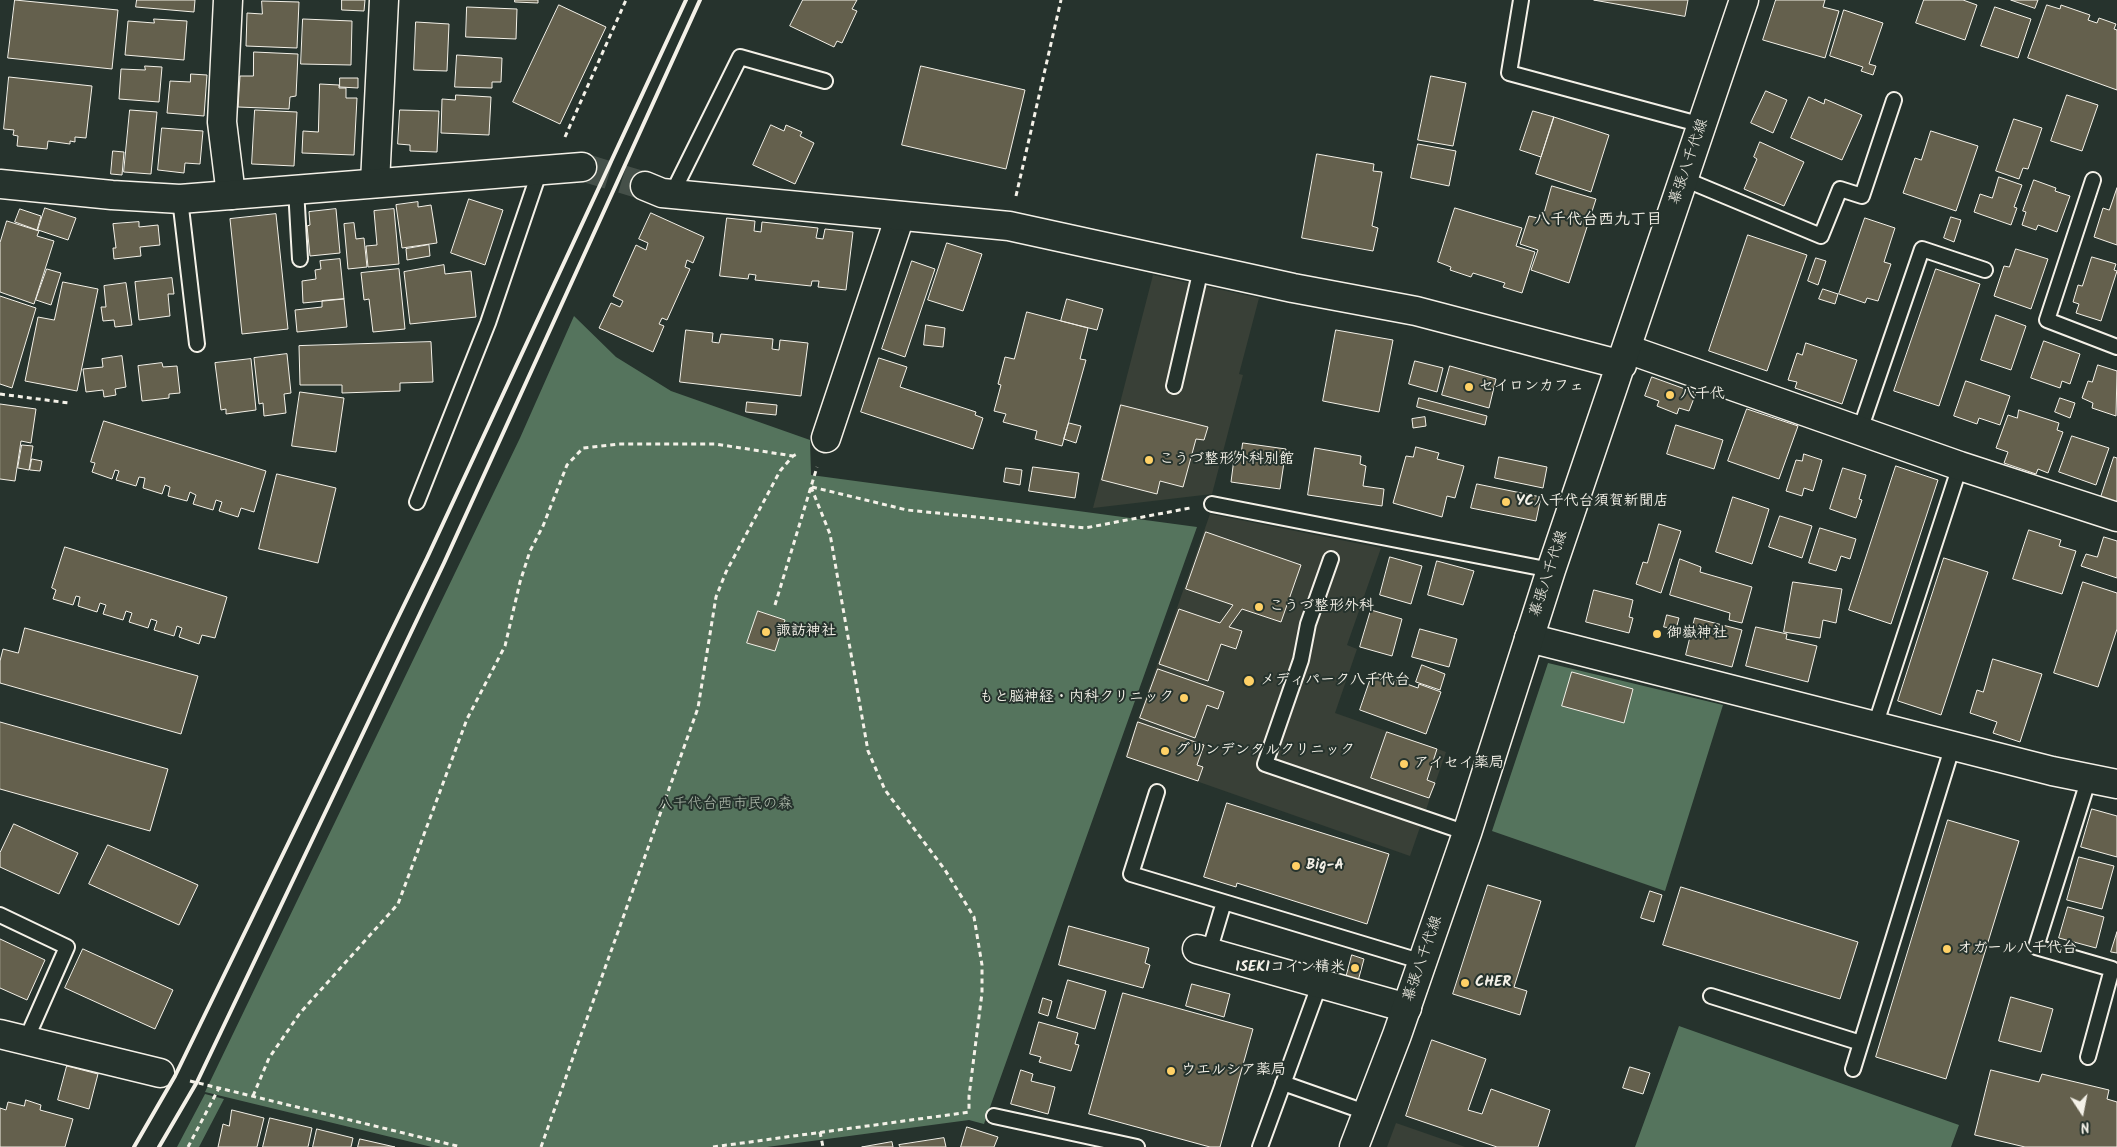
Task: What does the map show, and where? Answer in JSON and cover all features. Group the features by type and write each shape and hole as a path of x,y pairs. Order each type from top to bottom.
{"street":[{"path":"228,0 222,122 231,195"},
{"path":"375,183 384,0"},
{"name":"幕張八千代線","path":"1354,1147 1407,1008 1467,833 1551,570 1744,0"},
{"path":"0,184 112,195 180,199 582,167"},
{"path":"645,186 662,193 1009,226 1201,269 1416,311 1624,357 1860,430 1960,466 2117,517"},
{"path":"826,438 900,216"},
{"path":"1529,638 1875,726 2117,784"},
{"path":"1203,950 1407,1008"},
{"path":"13,1037 160,1072"}],"lane":[{"path":"1521,0 1509,73 1702,125"},
{"path":"672,194 740,57 825,81"},
{"path":"1684,179 1820,236 1840,189 1862,196 1894,100"},
{"path":"417,502 488,323 545,170"},
{"path":"2093,180 2047,320 2117,346"},
{"path":"296,190 300,259"},
{"path":"180,199 197,344"},
{"path":"1860,430 1922,249 1985,270"},
{"path":"1174,386 1201,269"},
{"path":"1875,726 1960,466"},
{"path":"1212,504 1551,570"},
{"path":"1331,559 1308,624 1301,660 1264,764 1467,833"},
{"path":"1853,1069 1953,745"},
{"path":"2088,1057 2112,969 2036,947 2089,778"},
{"path":"1157,792 1131,874 1423,962"},
{"path":"1203,950 1224,902"},
{"path":"0,915 66,947 13,1037"},
{"path":"1260,1147 1320,983"},
{"path":"1711,996 1861,1043"},
{"path":"1283,1083 1368,1113"},
{"path":"994,1116 1137,1147"}],"path":[{"path":"545,170 626,0"},
{"path":"1009,226 1060,0"},
{"path":"0,394 69,402"},
{"path":"775,605 826,438"},
{"path":"253,1096 269,1058 300,1013 398,904 467,719 505,646 520,582 530,551 567,464 583,448 619,444 715,444 793,456 780,471 726,572 716,597 698,708 541,1147"},
{"path":"811,487 907,510 1085,528 1212,504"},
{"path":"811,487 830,534 868,751 885,790 945,870 974,917 982,965 982,993 969,1096 969,1112"},
{"path":"211,1086 461,1147"},
{"path":"188,1147 219,1088"},
{"path":"713,1147 969,1112 994,1116"},
{"path":"820,1132 823,1147"}],"shaded area":[{"path":"1153,275 1259,298 1239,374 1243,375 1212,494 1093,508"},
{"name":"メディパーク八千代台","path":"1210,514 1381,548 1347,645 1357,649 1335,713 1446,752 1410,856 1125,756"},
{"path":"1396,1123 1465,1147 1387,1147"}],"green space":[{"name":"八千代台西市民の森","path":"574,316 616,357 671,391 810,440 811,475 1197,527 984,1124 969,1120 767,1147 432,1147 205,1092 520,438"},
{"path":"1548,663 1723,705 1665,891 1492,831"},
{"path":"1679,1026 1959,1125 1951,1147 1635,1147"},
{"path":"205,1094 224,1099 199,1147 177,1147"}],"building":[{"path":"15,0 118,10 112,69 8,58"},
{"path":"137,0 195,0 194,12 136,7"},
{"path":"342,0 365,0 364,11 342,10"},
{"path":"515,0 538,0 538,3 515,2"},
{"path":"803,0 857,0 852,9 857,11 842,43 837,41 834,47 790,26"},
{"path":"1594,0 1688,0 1685,16"},
{"path":"1776,0 1825,0 1823,7 1839,11 1825,58 1763,40"},
{"path":"1924,0 1963,0 1977,5 1965,40 1916,23"},
{"path":"2011,0 2038,0 2035,8"},
{"path":"262,1 299,2 297,48 246,46 247,13 262,14"},
{"path":"559,5 606,27 560,124 513,102"},
{"path":"2047,5 2060,9 2061,5 2090,15 2088,20 2097,23 2099,18 2116,24 2114,29 2117,30 2117,90 2028,58"},
{"path":"467,7 517,9 516,39 466,37"},
{"path":"1995,7 2031,19 2018,58 1981,46"},
{"path":"1844,10 1883,23 1869,64 1876,66 1873,75 1861,71 1863,67 1830,56"},
{"path":"154,19 187,21 184,60 125,55 128,21 154,23"},
{"path":"303,19 352,21 351,65 301,64"},
{"path":"416,22 449,24 447,71 414,70"},
{"path":"254,52 298,54 296,96 290,97 289,109 238,107 240,76 253,76"},
{"path":"457,55 502,58 501,82 492,82 492,88 455,87"},
{"path":"145,66 162,67 159,102 119,99 121,69 145,70"},
{"path":"921,66 1025,90 1006,169 902,145"},
{"path":"191,74 207,75 204,116 167,113 170,81 190,82"},
{"path":"1431,76 1466,83 1453,146 1418,140"},
{"path":"9,77 92,86 86,138 75,137 75,142 70,141 70,144 48,141 47,149 17,146 18,136 13,135 14,130 4,129"},
{"path":"340,78 358,78 358,88 340,87"},
{"path":"320,84 339,85 339,88 346,88 346,98 357,98 354,155 302,153 303,131 318,132"},
{"path":"1766,91 1787,100 1773,133 1751,123"},
{"path":"456,95 491,97 489,135 441,133 442,99 455,100"},
{"path":"2067,95 2098,105 2082,151 2051,141"},
{"path":"1809,97 1824,104 1825,99 1862,115 1842,160 1791,138"},
{"path":"130,110 157,112 151,174 124,172"},
{"path":"255,110 297,112 294,166 252,164"},
{"path":"400,110 439,111 437,152 410,151 410,145 398,144"},
{"path":"1533,111 1554,117 1541,157 1520,150"},
{"path":"1554,117 1609,135 1591,192 1536,174"},
{"path":"2014,119 2042,128 2028,169 2023,168 2019,179 1996,171"},
{"path":"771,125 784,131 786,125 802,132 800,136 814,143 795,184 753,165"},
{"path":"162,128 203,131 200,164 185,163 184,173 158,170"},
{"path":"1931,131 1978,146 1956,211 1903,193 1915,158 1921,160"},
{"path":"1760,142 1804,162 1784,206 1744,189 1757,159 1754,157"},
{"path":"1418,144 1456,151 1449,186 1411,178"},
{"path":"113,151 124,152 122,175 111,174"},
{"path":"1317,154 1374,164 1373,171 1382,172 1372,226 1378,228 1373,251 1302,238"},
{"path":"1999,177 2022,185 2014,207 2017,208 2011,225 1974,212 1980,194 1992,198"},
{"path":"2034,180 2056,188 2055,191 2070,196 2057,232 2038,225 2036,230 2022,225 2026,212 2023,211"},
{"path":"1552,186 1596,199 1569,283 1531,270 1538,250 1520,244 1529,216 1542,219"},
{"path":"2117,188 2117,245 2094,237 2103,208 2109,210"},
{"path":"469,199 503,210 485,265 451,253"},
{"path":"418,202 418,207 431,205 437,243 402,248 396,205"},
{"path":"45,208 76,218 68,240 38,230"},
{"path":"1455,208 1522,228 1516,246 1535,252 1522,293 1503,287 1505,283 1473,273 1471,277 1450,270 1451,267 1438,262"},
{"path":"20,209 41,216 37,230 15,222"},
{"path":"336,209 340,253 310,256 307,226 310,225 309,212"},
{"path":"394,209 399,264 368,267 366,246 377,245 374,211"},
{"path":"651,213 704,237 693,263 687,260 685,267 690,269 667,320 662,318 659,324 664,326 653,352 599,328 611,303 620,307 623,301 613,296 636,245 646,250 648,243 639,239"},
{"path":"276,214 288,329 242,334 230,219"},
{"path":"1951,217 1961,220 1954,242 1944,238"},
{"path":"727,218 755,221 754,231 761,232 762,222 818,228 816,238 823,239 825,229 853,232 846,290 818,287 819,281 812,281 811,286 755,280 756,275 749,274 748,279 720,276"},
{"path":"1865,218 1895,228 1884,262 1891,264 1878,301 1867,298 1865,303 1839,294"},
{"path":"7,221 39,231 37,236 54,241 34,304 0,292 0,243"},
{"path":"139,222 139,227 158,225 160,245 140,247 141,256 114,259 113,248 116,248 113,224"},
{"path":"354,223 356,239 364,238 367,267 348,269 344,224"},
{"path":"1748,235 1807,255 1767,371 1709,351"},
{"path":"947,243 982,254 963,311 928,300"},
{"path":"429,245 430,256 407,260 406,249"},
{"path":"2016,249 2048,259 2031,309 1994,296 2004,266 2009,267"},
{"path":"2092,257 2116,264 2114,270 2117,271 2101,321 2076,313 2079,304 2073,302 2078,285 2082,286"},
{"path":"1816,258 1826,261 1818,285 1808,281"},
{"path":"340,259 344,299 303,303 302,281 316,279 315,270 321,269 320,261"},
{"path":"912,261 935,269 905,357 882,349"},
{"path":"444,265 445,274 471,271 476,317 410,324 404,272"},
{"path":"47,269 61,273 51,305 36,300"},
{"path":"399,269 405,329 373,332 369,299 364,300 361,273"},
{"path":"1936,269 1980,284 1939,406 1894,391"},
{"path":"172,278 174,294 168,294 170,316 139,320 135,282"},
{"path":"63,282 98,289 77,391 25,381 38,317 54,320"},
{"path":"126,283 132,325 115,327 114,320 103,321 101,307 106,307 104,286"},
{"path":"1823,289 1838,294 1835,304 1819,299"},
{"path":"0,296 36,308 12,388 0,384"},
{"path":"344,299 347,327 297,332 295,310 322,307 322,301"},
{"path":"1067,299 1103,309 1097,330 1061,321"},
{"path":"1027,312 1088,328 1080,359 1086,360 1062,446 1035,439 1037,431 1003,422 1006,414 994,411 1001,385 998,384 1005,357 1014,359"},
{"path":"1996,315 2026,326 2011,370 1981,360"},
{"path":"926,325 945,328 943,347 924,345"},
{"path":"686,330 713,333 712,342 719,343 721,334 773,339 772,349 779,350 780,340 808,343 801,396 680,382"},
{"path":"1336,330 1393,340 1379,412 1323,401"},
{"path":"2044,341 2080,354 2070,384 2062,381 2060,388 2031,378"},
{"path":"431,342 433,382 400,383 400,391 342,393 342,385 300,385 299,346"},
{"path":"1806,343 1857,360 1842,404 1795,388 1797,382 1788,380 1797,353 1802,355"},
{"path":"287,354 291,393 284,394 286,413 264,416 263,403 259,404 254,358"},
{"path":"122,356 126,387 115,389 116,395 104,397 103,390 86,392 83,369 103,367 102,359"},
{"path":"879,358 907,367 900,387 976,412 975,415 983,418 973,449 861,412"},
{"path":"251,359 256,410 226,414 226,409 221,410 215,363"},
{"path":"1415,361 1443,368 1437,392 1409,384"},
{"path":"162,363 163,367 177,366 180,393 169,394 169,398 142,401 138,366"},
{"path":"2098,365 2117,371 2116,416 2092,408 2093,403 2082,398 2088,381 2092,382"},
{"name":"セイロンカフェ","path":"1450,366 1496,379 1489,408 1442,395"},
{"name":"八千代","path":"1652,377 1696,393 1689,411 1679,408 1677,414 1657,406 1659,401 1645,396"},
{"path":"1966,381 2010,396 2000,425 1979,418 1977,424 1954,416"},
{"path":"300,392 344,398 336,452 292,446"},
{"path":"1419,398 1487,416 1485,425 1417,407"},
{"path":"2060,398 2075,403 2070,418 2055,412"},
{"path":"747,402 777,405 776,415 746,412"},
{"path":"0,404 36,409 31,443 21,441 15,481 0,479"},
{"name":"こうづ整形外科別館","path":"1121,405 1208,427 1204,440 1196,439 1183,487 1160,481 1157,494 1102,480"},
{"path":"1747,409 1798,426 1779,479 1728,461"},
{"path":"2019,410 2059,423 2057,430 2063,432 2048,473 2038,469 2036,474 2004,463 2008,452 1996,448 2008,415 2017,418"},
{"path":"1425,417 1426,426 1413,428 1412,419"},
{"path":"104,421 266,471 254,512 241,508 238,517 219,511 222,502 216,500 213,510 193,504 196,495 190,492 187,501 168,496 170,487 165,485 162,494 143,488 145,478 139,477 136,486 116,480 119,471 115,470 112,479 92,472 95,463 91,462"},
{"path":"1069,423 1081,426 1076,443 1064,439"},
{"path":"1676,425 1723,440 1714,469 1667,454"},
{"path":"2072,436 2109,448 2096,485 2059,472"},
{"path":"1243,443 1286,449 1280,489 1231,482 1235,451 1241,452"},
{"path":"22,445 33,446 29,470 18,468"},
{"path":"1416,447 1439,453 1437,459 1464,466 1455,498 1447,496 1442,517 1393,503 1406,456 1413,457"},
{"path":"1315,448 1361,456 1360,464 1366,466 1363,486 1384,489 1382,506 1308,495"},
{"path":"1804,454 1822,460 1813,491 1804,488 1802,496 1786,491 1796,460 1802,461"},
{"path":"1499,457 1547,467 1543,488 1495,478"},
{"path":"2114,457 2117,458 2117,503 2101,497"},
{"path":"32,459 42,461 40,471 30,470"},
{"path":"1896,466 1938,480 1891,624 1849,610"},
{"path":"1033,467 1079,473 1075,498 1029,491"},
{"path":"1006,468 1022,470 1020,485 1004,482"},
{"path":"1843,468 1866,475 1859,499 1862,500 1856,518 1830,509"},
{"path":"277,474 336,488 318,563 259,549"},
{"name":"YC八千代台須賀新聞店","path":"1477,484 1541,497 1536,521 1471,508"},
{"path":"1733,497 1769,509 1752,564 1716,552"},
{"path":"1780,516 1812,526 1802,558 1769,547"},
{"path":"1659,524 1681,531 1661,593 1636,584 1643,562 1647,563"},
{"path":"1820,528 1856,539 1850,559 1841,556 1836,571 1809,563"},
{"path":"2029,530 2061,540 2059,546 2076,551 2062,594 2013,579"},
{"name":"こうづ整形外科","path":"1206,532 1301,565 1281,622 1242,609 1229,627 1242,631 1236,649 1221,644 1208,681 1159,664 1179,609 1220,623 1233,605 1186,589"},
{"path":"2104,537 2117,541 2117,578 2081,566 2086,554 2097,557"},
{"path":"65,547 227,597 215,638 202,635 199,644 179,637 182,628 177,626 174,636 154,630 157,621 151,619 148,628 129,622 132,613 126,611 123,620 103,614 106,605 100,603 97,612 78,606 80,597 76,596 73,605 53,599 56,590 52,588"},
{"path":"1390,557 1422,566 1411,604 1380,595"},
{"path":"1944,558 1988,572 1941,715 1898,701"},
{"path":"1680,559 1701,567 1700,572 1752,587 1742,623 1729,620 1730,613 1670,595"},
{"path":"1437,561 1474,571 1463,605 1428,595"},
{"path":"1793,582 1842,589 1836,623 1823,620 1820,638 1784,632"},
{"path":"2083,582 2117,593 2117,629 2098,687 2054,673"},
{"path":"1594,590 1633,600 1629,617 1633,618 1629,633 1586,622"},
{"path":"1371,610 1402,619 1392,656 1360,647"},
{"name":"諏訪神社","path":"758,611 785,620 775,651 747,643"},
{"path":"1667,615 1679,618 1676,629 1664,627"},
{"path":"1695,618 1742,630 1732,667 1686,655"},
{"path":"1756,627 1787,634 1786,639 1817,646 1808,682 1746,666"},
{"path":"25,628 198,676 181,734 0,683 0,661 3,649 18,653"},
{"path":"1420,629 1457,639 1449,667 1412,657"},
{"path":"1993,659 2042,674 2020,742 1993,733 1997,722 1970,713 1977,690 1983,692"},
{"path":"1422,665 1445,674 1440,690 1416,682"},
{"name":"もと脳神経・内科クリニック","path":"1158,669 1224,692 1218,709 1207,705 1195,738 1140,718"},
{"path":"1373,672 1418,688 1419,684 1441,692 1426,734 1360,710"},
{"path":"1572,672 1633,689 1624,723 1562,706"},
{"path":"0,722 168,769 150,831 0,789"},
{"name":"グリンデンタルクリニック","path":"1138,722 1204,745 1197,765 1203,767 1198,781 1127,757"},
{"name":"アイセイ薬局","path":"1387,732 1437,749 1427,780 1435,783 1429,798 1371,778"},
{"name":"Big-A","path":"1227,803 1389,854 1367,924 1237,883 1236,887 1204,877"},
{"path":"2092,809 2117,816 2117,857 2081,847"},
{"name":"オガール八千代台","path":"1948,820 2019,841 1946,1079 1876,1057"},
{"path":"14,824 78,853 59,894 0,867 0,853"},
{"path":"108,845 198,885 179,925 89,884"},
{"path":"2079,857 2114,866 2102,909 2067,900"},
{"path":"1488,885 1541,901 1514,987 1527,991 1520,1015 1453,994"},
{"path":"1681,887 1858,942 1840,999 1663,945"},
{"path":"1650,891 1662,895 1654,922 1641,918"},
{"path":"2068,907 2104,917 2096,948 2059,938"},
{"path":"1069,926 1149,948 1145,963 1150,965 1143,988 1059,965"},
{"path":"2117,932 2117,953 2111,952"},
{"path":"0,939 45,960 27,1000 0,988"},
{"path":"83,949 173,990 155,1029 65,988"},
{"name":"ISEKIコイン精米","path":"1352,955 1364,959 1358,981 1346,978"},
{"path":"1068,980 1106,991 1095,1029 1057,1018"},
{"path":"1192,984 1230,994 1224,1017 1186,1006"},
{"name":"ウエルシア薬局","path":"1123,993 1253,1029 1220,1147 1210,1147 1089,1114"},
{"path":"2011,997 2053,1009 2041,1052 1999,1041"},
{"path":"1043,998 1052,1001 1048,1016 1039,1013"},
{"path":"1039,1022 1078,1033 1075,1044 1079,1045 1071,1071 1039,1062 1041,1057 1030,1054"},
{"path":"1432,1040 1486,1059 1468,1110 1482,1114 1491,1089 1550,1110 1538,1147 1497,1147 1406,1116"},
{"path":"67,1066 98,1074 89,1109 58,1100"},
{"path":"1630,1067 1650,1073 1643,1094 1623,1088"},
{"path":"1021,1070 1033,1074 1031,1081 1055,1087 1048,1114 1011,1104"},
{"path":"1991,1070 2039,1082 2042,1074 2109,1090 2107,1099 2117,1102 2117,1147 2025,1147 1975,1135"},
{"path":"26,1100 41,1105 40,1110 73,1119 65,1147 0,1147 0,1108 6,1110 8,1102 24,1106"},
{"path":"232,1110 264,1118 257,1147 218,1147 223,1124 229,1126"},
{"path":"270,1118 312,1128 308,1147 263,1147"},
{"path":"967,1127 998,1137 994,1147 961,1147"},
{"path":"317,1129 353,1138 351,1147 313,1147"},
{"path":"944,1138 946,1147 900,1147 899,1145"},
{"path":"360,1139 395,1147 358,1147"},
{"path":"892,1142 893,1147 862,1147"}],"tunnel":[{"path":"582,167 645,186"}],"railway":[{"path":"134,1147 175,1076 427,558 686,0"},
{"path":"159,1147 197,1082 444,563 700,0"}],"place":[{"name":"セイロンカフェ","path":"1469,387"},
{"name":"八千代","path":"1670,395"},
{"name":"こうづ整形外科別館","path":"1149,460"},
{"name":"YC八千代台須賀新聞店","path":"1506,502"},
{"name":"こうづ整形外科","path":"1259,607"},
{"name":"諏訪神社","path":"766,632"},
{"name":"御嶽神社","path":"1657,634"},
{"name":"メディパーク八千代台","path":"1249,681"},
{"name":"もと脳神経・内科クリニック","path":"1184,698"},
{"name":"グリンデンタルクリニック","path":"1165,751"},
{"name":"アイセイ薬局","path":"1404,764"},
{"name":"Big-A","path":"1296,866"},
{"name":"オガール八千代台","path":"1947,949"},
{"name":"ISEKIコイン精米","path":"1355,968"},
{"name":"CHER","path":"1465,983"},
{"name":"ウエルシア薬局","path":"1171,1071"}],"district":[{"name":"八千代台西九丁目","path":"1598,221"}]}
